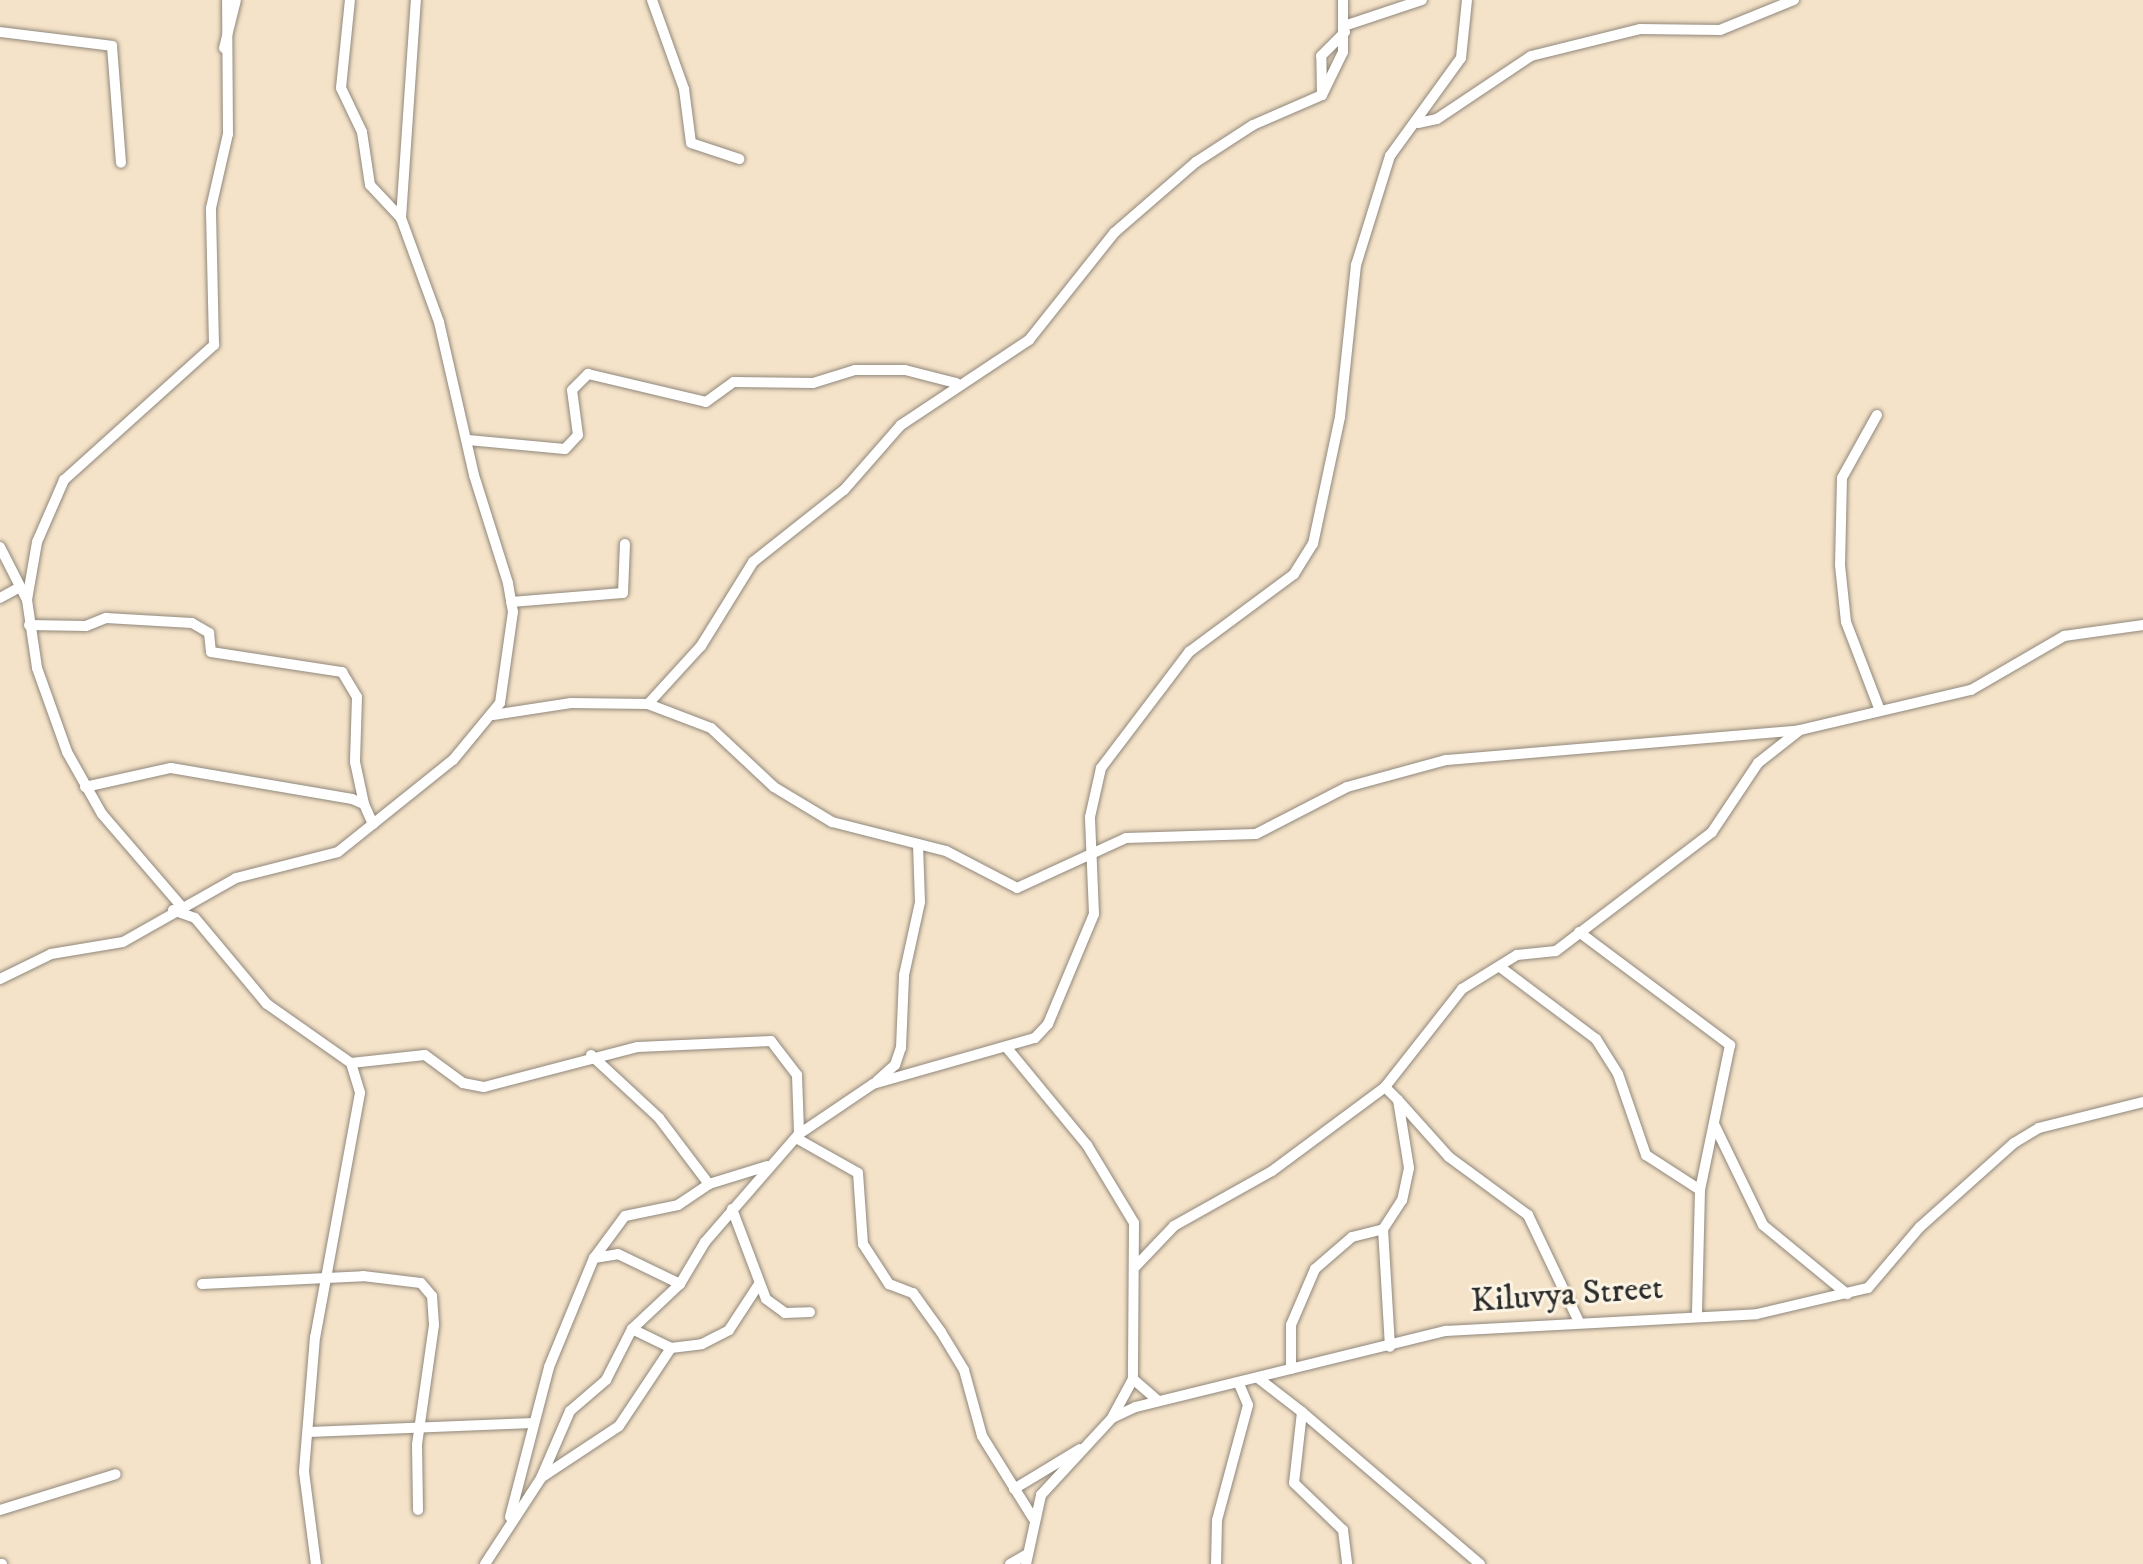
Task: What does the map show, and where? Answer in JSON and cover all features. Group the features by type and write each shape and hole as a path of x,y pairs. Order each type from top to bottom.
{"street":[{"path":"227,0 223,51 229,119 211,208 214,345 64,480 37,542 27,600 29,625 48,705 85,787 181,906 195,918 267,1004 351,1063 361,1104 321,1279 304,1472 316,1564"},
{"path":"223,51 236,0"},
{"path":"0,979 51,954 123,942 181,906 236,878 338,852 453,760 493,715 504,686 511,602 439,322 401,218 370,185 362,132 341,88 350,0"},
{"path":"401,218 416,0"},
{"path":"652,0 684,89 691,143 739,159"},
{"path":"648,704 701,646 753,562 844,490 901,425 958,383 1029,340 1114,233 1196,162 1253,125 1322,95 1338,68 1346,28 1343,0"},
{"path":"1322,95 1321,56 1346,28 1422,0"},
{"path":"873,1084 1035,1038 1064,995 1094,914 1090,817 1101,768 1155,690 1226,621 1294,574 1313,544 1340,417 1356,265 1390,156 1418,123 1461,58 1467,0"},
{"path":"1418,123 1437,119 1531,56 1640,29 1720,30 1794,0"},
{"path":"0,32 112,46 121,163"},
{"path":"468,440 565,449 578,435 572,390 588,374 706,402 734,382 813,383 855,370 905,370 958,383"},
{"path":"1877,415 1842,478 1840,565 1846,622 1879,708"},
{"path":"511,602 623,593 625,544"},
{"path":"0,547 18,588 27,600"},
{"path":"0,598 18,588"},
{"path":"29,625 86,626 106,618 192,623 207,630 211,652 342,672 357,697 355,762 364,804 373,824"},
{"path":"493,715 571,703 648,704 711,728 774,787 832,822 966,859 1017,888 1058,875 1092,852 1144,836 1256,834 1347,787 1477,754 1800,730 1879,708 1971,690 2064,636 2143,625"},
{"path":"1135,1267 1174,1226 1272,1171 1385,1087 1462,989 1525,952 1549,954 1712,832 1758,763 1800,730"},
{"path":"85,787 171,768 364,804"},
{"path":"485,1564 508,1522 541,1478 570,1411 606,1380 632,1329 680,1284 732,1209 797,1136 891,1070 901,1048 904,975 920,902 918,844"},
{"path":"181,906 195,918"},
{"path":"1579,932 1730,1045 1700,1190 1697,1315"},
{"path":"1500,967 1596,1039 1618,1074 1646,1155 1700,1190"},
{"path":"351,1063 425,1055 463,1083 484,1087 591,1055 771,1041 797,1075 797,1136"},
{"path":"1007,1048 1087,1145 1126,1206 1135,1267 1133,1379 1112,1418"},
{"path":"591,1055 659,1118 709,1184"},
{"path":"1385,1087 1449,1157 1528,1215 1578,1320"},
{"path":"1390,1347 1383,1229 1407,1186 1398,1100"},
{"name":"Kiluvya Street","path":"1026,1559 1033,1518 1041,1495 1112,1418 1157,1400 1390,1347 1446,1331 1578,1320 1757,1314 1868,1288 1920,1227 2014,1143 2039,1128 2143,1102"},
{"path":"1714,1124 1763,1225 1847,1294"},
{"path":"797,1136 858,1173 863,1244 889,1284 913,1293 941,1332 964,1370 982,1436 1033,1518"},
{"path":"508,1522 534,1423 594,1258 625,1216 678,1205 709,1184 772,1164"},
{"path":"732,1209 759,1284 775,1308 810,1312"},
{"path":"1291,1369 1291,1325 1320,1261 1352,1237 1383,1229"},
{"path":"594,1258 618,1254 680,1284"},
{"path":"202,1284 394,1278 421,1283 432,1296 418,1510"},
{"path":"632,1329 671,1348 702,1344 729,1330 759,1284"},
{"path":"541,1478 619,1426 671,1348"},
{"path":"1258,1378 1480,1564"},
{"path":"1133,1379 1157,1400"},
{"path":"1216,1564 1217,1520 1248,1405 1238,1382"},
{"path":"1302,1412 1294,1483 1343,1530 1347,1564"},
{"path":"308,1432 534,1423"},
{"path":"1014,1489 1034,1470 1086,1446"},
{"path":"0,1510 116,1474"},
{"path":"1010,1564 1026,1559"}]}
